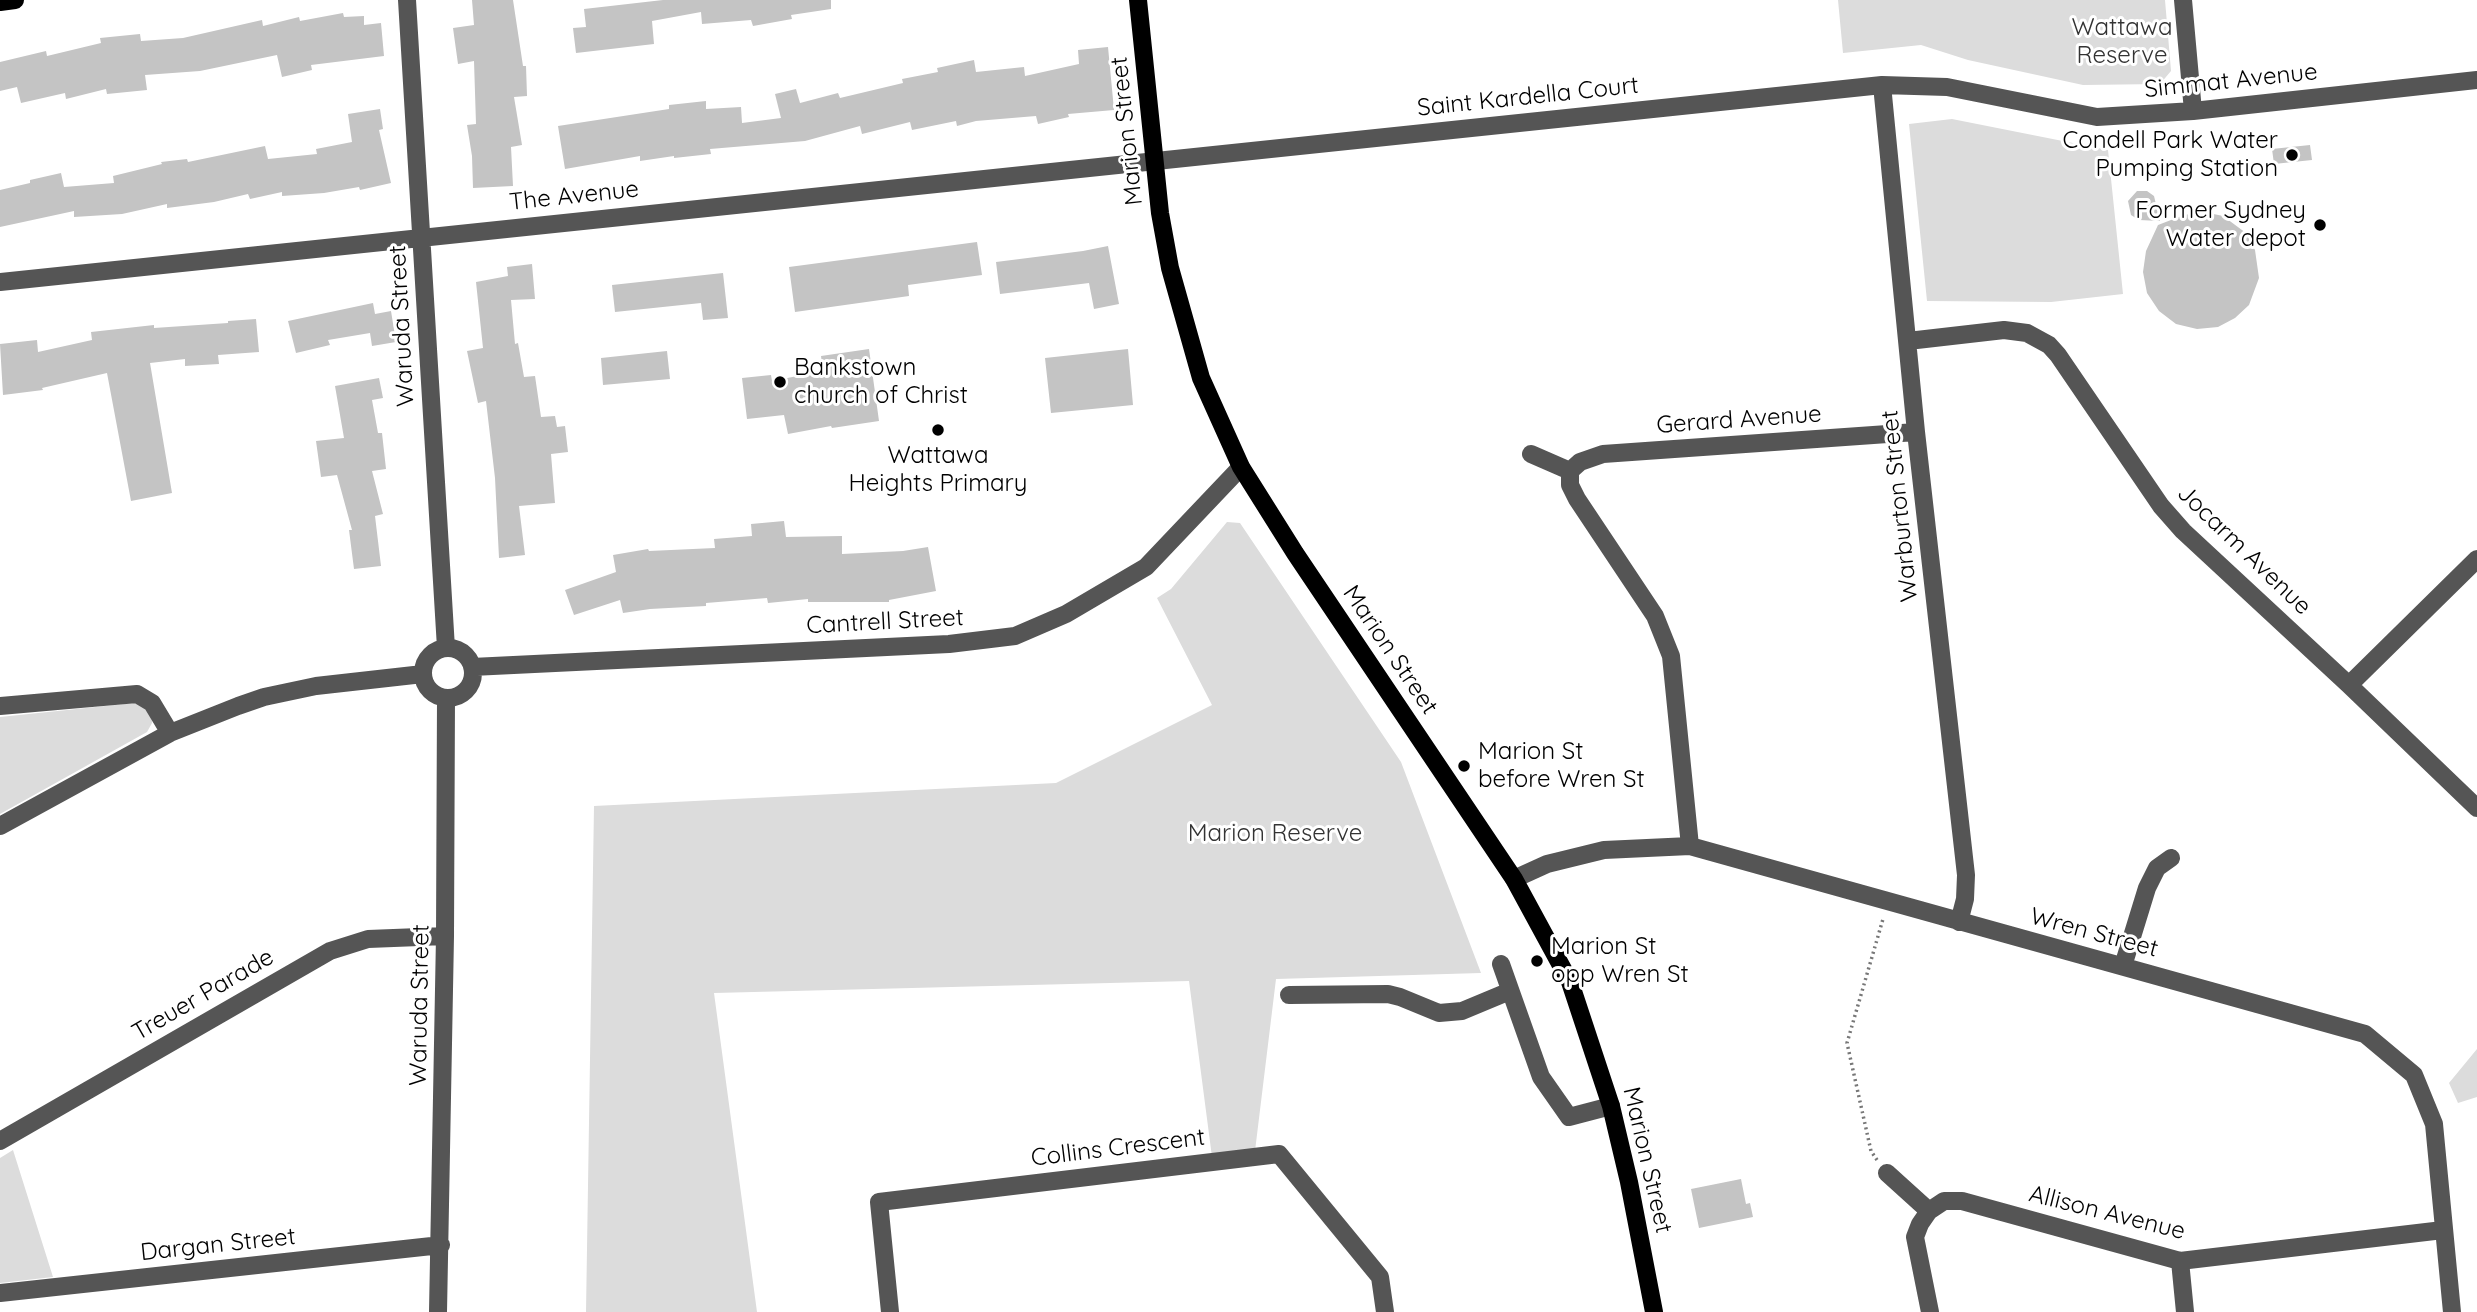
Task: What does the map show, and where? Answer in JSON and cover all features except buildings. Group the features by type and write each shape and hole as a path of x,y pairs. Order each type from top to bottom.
{"main road":[{"path":"0,2 15,0"},
{"name":"Marion Street","path":"1138,0 1160,213 1182,320 1201,378 1241,467 1295,553 1514,878 1570,982 1611,1106 1654,1312"}],"street":[{"name":"Waruda Street","path":"407,0 446,648"},
{"path":"2183,0 2193,111"},
{"name":"Simmat Avenue","path":"1907,85 1947,87 2097,117 2193,111 2477,80"},
{"name":"Saint Kardella Court","path":"1154,160 1882,85 1907,85"},
{"name":"Warburton Street","path":"1882,85 1916,432 1966,875 1965,899 1959,922"},
{"name":"The Avenue","path":"0,282 1154,160"},
{"name":"Jocarm Avenue","path":"1908,341 2004,330 2027,333 2049,345 2161,506 2183,531 2477,808"},
{"name":"Gerard Avenue","path":"1570,471 1580,462 1603,454 1916,432"},
{"path":"1531,454 1570,471 1570,485 1577,499 1655,617 1671,656 1690,846"},
{"name":"Cantrell Street","path":"472,667 949,644 1015,636 1066,614 1146,567 1241,467"},
{"path":"2349,685 2477,559"},
{"path":"446,648 465,656 472,667 467,690 454,698 433,694 427,688 423,674 424,666 432,654 446,648"},
{"path":"0,826 170,733 275,694 341,682 423,674"},
{"path":"0,706 137,694 152,703 170,733"},
{"name":"Waruda Street","path":"438,1312 446,936 446,698"},
{"name":"Wren Street","path":"1514,878 1547,864 1604,850 1690,846 2365,1034 2414,1075 2434,1124 2452,1312"},
{"path":"2123,966 2147,888 2158,868 2171,858"},
{"name":"Treuer Parade","path":"0,1142 330,951 368,939 446,936"},
{"path":"1501,964 1541,1077 1569,1117 1611,1106"},
{"path":"1289,995 1388,994 1439,1013 1462,1011 1510,991"},
{"name":"Collins Crescent","path":"890,1312 879,1202 1279,1154 1380,1277 1385,1312"},
{"path":"1887,1173 1929,1211 1915,1237 1930,1312"},
{"name":"Allison Avenue","path":"1929,1211 1944,1201 1962,1201 2180,1261 2443,1230"},
{"name":"Dargan Street","path":"0,1293 440,1245"},
{"path":"2180,1261 2185,1312"}],"path":[{"path":"1887,902 1847,1043 1871,1151 1887,1173"}],"green space":[{"name":"Wattawa Reserve","path":"1838,0 2165,0 2171,71 2160,84 2083,85 1968,60 1921,45 1843,53"},
{"path":"1952,119 2108,150 2123,294 2051,302 1927,301 1909,124"},
{"name":"Marion Reserve","path":"1227,522 1240,523 1401,762 1481,973 1276,979 1255,1151 1212,1157 1189,981 714,993 757,1312 586,1312 594,806 1056,783 1212,705 1157,598 1171,589"},
{"path":"134,703 146,705 153,714 147,732 0,814 0,717"},
{"path":"2477,1049 2477,1097 2458,1103 2449,1083"},
{"path":"13,1150 53,1277 0,1283 0,1158"}],"place":[{"name":"Condell Park Water Pumping Station","path":"2292,155"},
{"name":"Former Sydney Water depot","path":"2320,225"},
{"name":"Bankstown church of Christ","path":"780,382"},
{"name":"Wattawa Heights Primary","path":"938,430"},
{"name":"Marion St before Wren St","path":"1464,766"},
{"name":"Marion St opp Wren St","path":"1537,961"}]}
